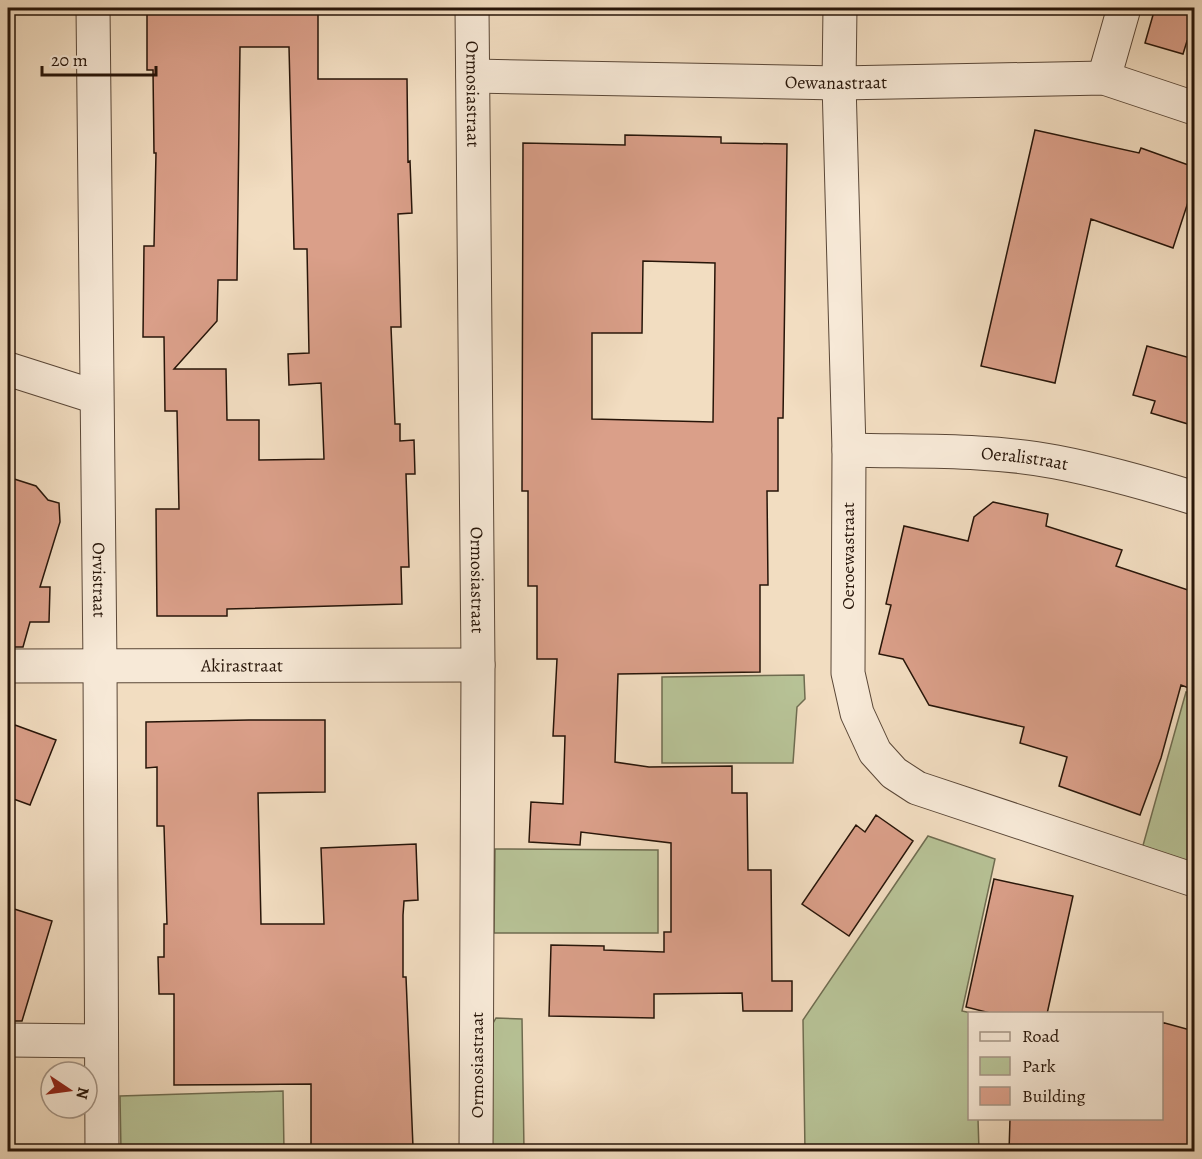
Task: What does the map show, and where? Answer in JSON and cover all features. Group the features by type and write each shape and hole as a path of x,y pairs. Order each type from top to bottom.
{"street":[{"name":"Orvistraat","path":"93,8 100,665 102,1152"},
{"name":"Ormosiastraat","path":"472,8 478,665 476,1152"},
{"name":"Oeroewastraat","path":"840,8 849,450 848,673 857,713 875,752 894,773 917,788 1194,880"},
{"path":"1104,78 1124,8"},
{"name":"Oewanastraat","path":"472,76 840,83 1104,78 1194,108"},
{"path":"8,369 96,397"},
{"name":"Oeralistraat","path":"849,450 994,454 1055,462 1137,481 1194,498"},
{"name":"Akirastraat","path":"8,666 478,665"},
{"path":"8,1040 101,1041"}],"green space":[{"path":"804,675 805,699 797,707 793,763 662,763 662,677"},
{"path":"1186,692 1194,694 1194,866 1142,849"},
{"path":"928,836 995,859 962,1011 968,1012 968,1120 978,1120 979,1151 805,1151 803,1020"},
{"path":"495,849 658,850 658,933 494,933"},
{"path":"496,1018 522,1019 524,1151 491,1152 492,1025"},
{"path":"283,1091 284,1151 121,1151 120,1096"}],"building":[{"path":"147,8 318,8 318,79 407,79 408,162 410,161 412,213 398,214 401,327 391,327 395,424 400,424 400,441 414,440 415,474 406,474 409,567 401,567 402,604 227,609 227,616 157,616 156,509 179,509 177,411 165,411 164,337 143,337 144,246 154,246 156,153 154,153 153,70 147,70","holes":["240,47 289,47 294,249 307,249 309,353 288,354 289,385 321,383 324,459 259,460 259,420 227,420 226,369 174,369 217,321 218,280 237,280"]},
{"path":"1155,8 1194,8 1194,44 1187,41 1183,54 1145,43"},
{"path":"1035,130 1139,153 1141,148 1194,167 1194,184 1173,248 1091,219 1055,383 981,366"},
{"path":"625,135 721,137 721,143 787,144 783,418 778,418 778,491 767,491 768,585 760,585 760,672 618,674 615,762 649,767 732,766 732,793 747,793 748,870 771,870 772,981 792,981 792,1011 743,1011 742,993 654,994 654,1018 549,1016 551,945 604,946 604,950 664,952 664,932 671,932 671,843 581,832 580,845 529,842 531,802 563,804 565,736 553,736 557,659 537,659 537,586 528,586 528,491 522,491 523,143 625,145","holes":["643,261 715,263 713,422 592,419 592,333 642,333"]},
{"path":"1147,346 1194,359 1194,404 1188,424 1151,413 1155,401 1133,395"},
{"path":"8,477 36,486 48,500 59,503 60,522 40,587 50,587 49,622 30,622 23,647 11,647 14,551 8,549"},
{"path":"993,502 1048,514 1046,526 1122,550 1116,566 1194,592 1194,690 1181,685 1161,758 1140,815 1059,786 1067,757 1020,743 1024,727 929,705 903,659 879,654 891,605 886,604 904,526 968,541 974,517"},
{"path":"325,720 325,792 258,793 261,924 324,924 321,848 416,844 418,900 404,901 403,915 403,977 406,977 413,1147 401,1147 401,1152 311,1152 311,1084 174,1085 174,994 159,994 158,957 164,957 164,924 167,924 164,826 157,826 157,767 146,768 146,722"},
{"path":"15,725 56,740 30,805 8,797 8,743"},
{"path":"876,815 913,841 849,936 802,904 856,825 865,832"},
{"path":"994,879 1073,896 1047,1012 986,1012 966,1007"},
{"path":"8,907 52,921 22,1021 8,1021"},
{"path":"1163,1023 1194,1031 1194,1152 1009,1152 1010,1120 1163,1120"}]}
